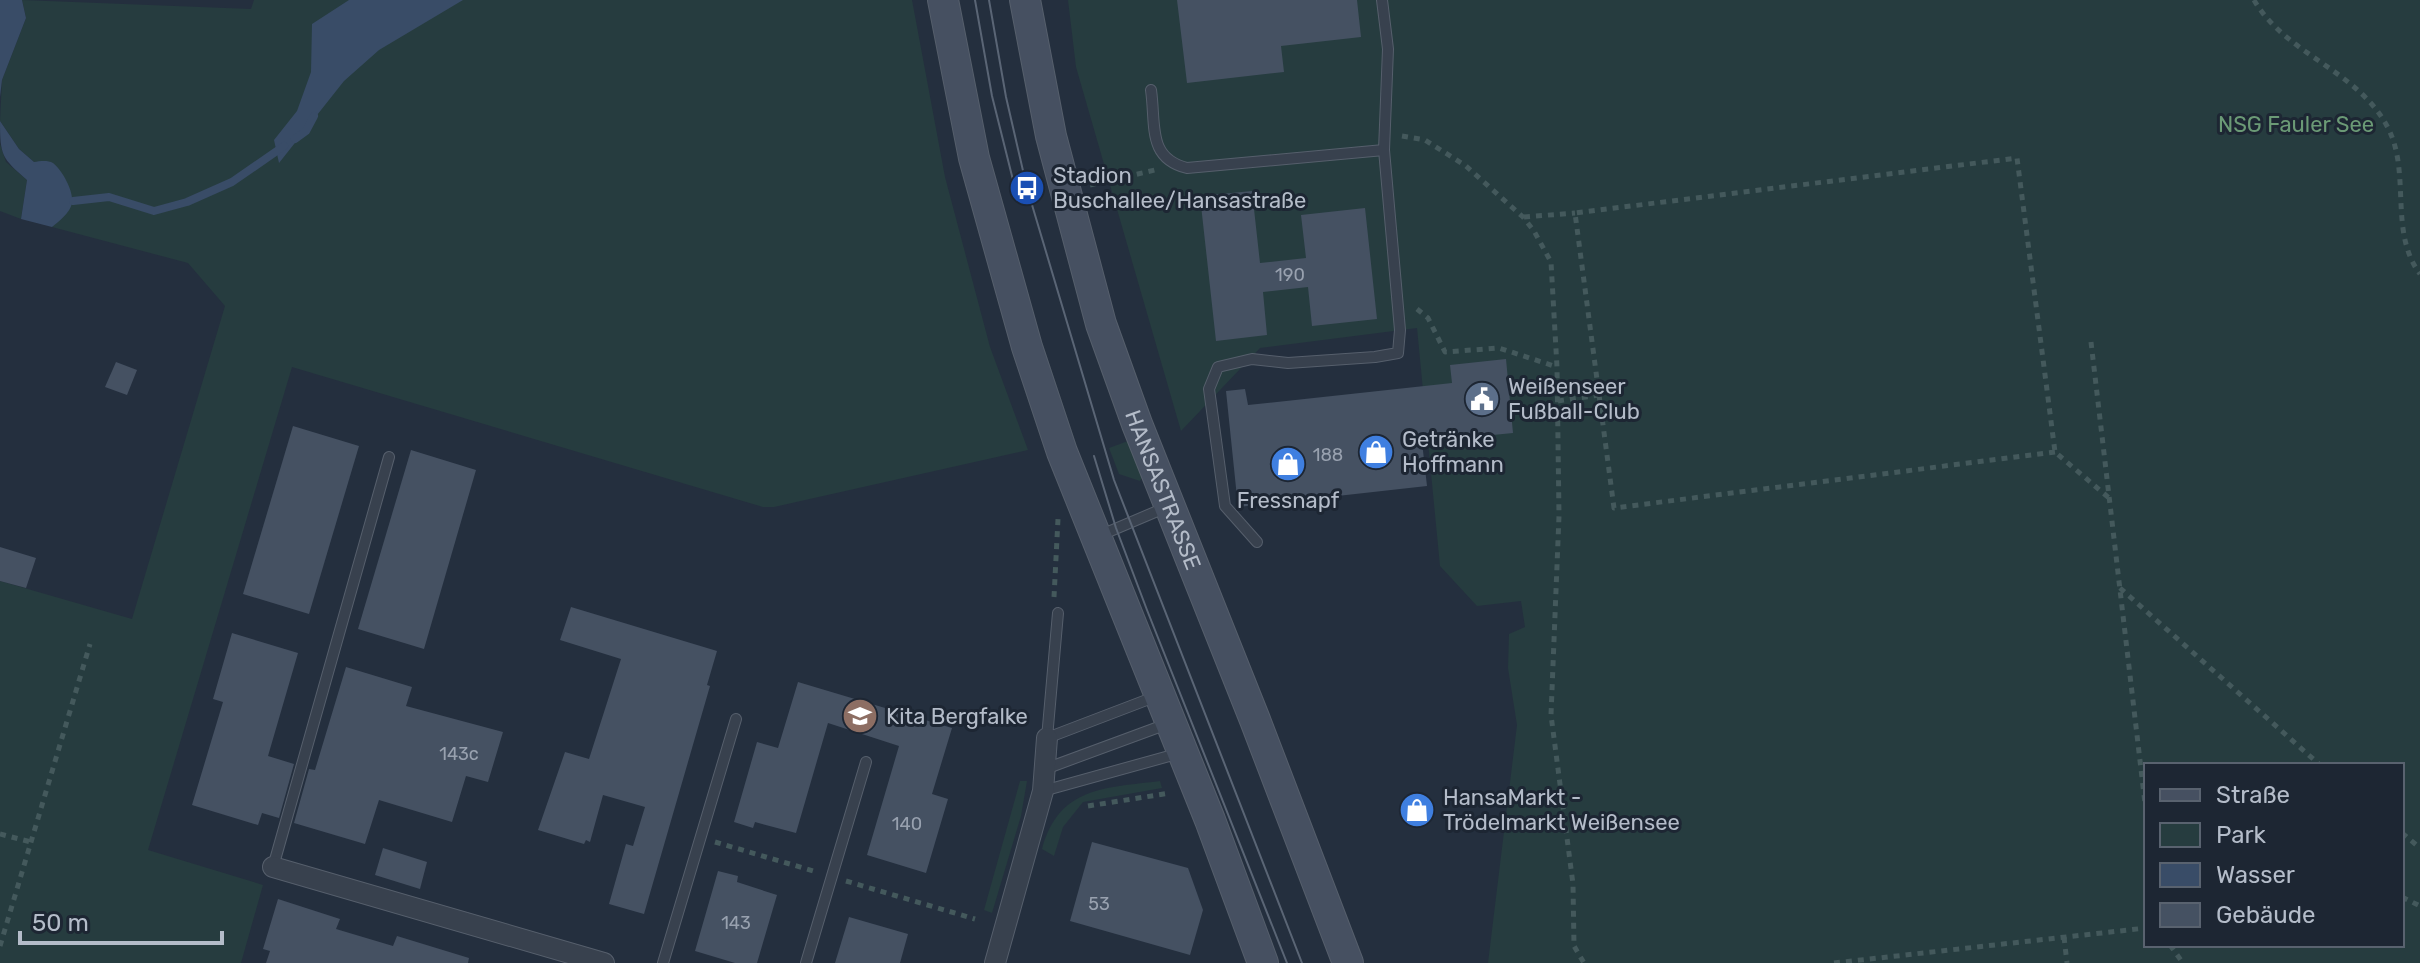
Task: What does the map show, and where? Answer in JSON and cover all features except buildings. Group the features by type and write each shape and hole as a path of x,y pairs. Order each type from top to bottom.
{"main road":[{"path":"943,0 974,158 1027,347 1062,452 1263,963"},
{"name":"HANSASTRASSE","path":"1025,0 1042,96 1076,237 1101,324 1348,963"}],"street":[{"path":"995,963 1043,791 1047,738"},
{"path":"273,867 604,963"}],"lane":[{"path":"1257,542 1225,506 1209,389 1218,367 1252,359 1288,363 1398,353 1400,330 1384,150 1388,49 1382,0"},
{"path":"1151,90 1159,150 1170,163 1187,168 1384,150"},
{"path":"273,867 389,457"},
{"path":"1095,538 1170,506"},
{"path":"1058,613 1047,738 1158,695"},
{"path":"663,963 736,719"},
{"path":"1045,769 1169,723"},
{"path":"1043,791 1181,753"},
{"path":"806,963 866,762"}],"path":[{"path":"2254,0 2278,31 2366,97 2387,126 2400,161 2405,237 2410,261 2420,274"},
{"path":"1385,135 1425,140 1466,166 1523,217 1551,262 1557,367 1559,516 1551,715 1573,884 1574,946 1584,963"},
{"path":"1523,217 2017,158 2055,452 2109,498"},
{"path":"1085,186 1153,171 1170,163"},
{"path":"1575,213 1614,508 2055,452"},
{"path":"1397,293 1428,318 1445,352 1499,348 1557,367"},
{"path":"2091,342 2144,795"},
{"path":"1558,401 1599,395"},
{"path":"1058,613 1054,599 1059,505"},
{"path":"2120,587 2318,763"},
{"path":"0,946 90,644"},
{"path":"1088,806 1170,793"},
{"path":"0,834 31,842"},
{"path":"2404,835 2420,848"},
{"path":"1834,963 2144,928"},
{"path":"2064,937 2067,963"}],"green space":[{"path":"22,0 251,9 254,0 912,0 945,177 990,347 1028,450 763,507 292,367 148,850 263,885 241,963 0,963 0,581 132,619 225,306 188,263 52,227 68,211 34,162 19,149 0,121 2,80 26,18"},
{"name":"NSG Fauler See","path":"1068,0 2420,0 2420,963 1488,963 1517,725 1508,668 1509,634 1525,627 1521,601 1477,606 1440,566 1417,328 1260,348 1181,431 1076,67"},
{"path":"0,144 6,162 27,180 21,219 0,211"},
{"path":"1128,441 1143,476 1140,481 1119,474 1109,448"},
{"path":"1020,781 1027,781 1021,816 992,913 984,910"},
{"path":"1160,781 1162,788 1083,802 1063,827 1054,856 1042,849 1050,828 1060,813 1073,802 1103,789"}],"water":[{"path":"0,0 22,0 26,18 2,80 0,97"},
{"path":"349,0 463,0 379,50 344,81 279,163 274,140 297,111 311,72 312,24"},
{"path":"0,121 19,149 34,162 53,163 67,181 71,207 52,227 21,219 27,180 4,155"}],"waterway":[{"path":"295,139 306,131 314,116"},
{"path":"73,201 109,197 154,211 187,202 232,182 284,146"}],"tram line":[{"path":"975,0 992,96 1013,180"},
{"path":"989,0 1006,97 1027,188 1114,480 1302,963"},
{"path":"1094,456 1116,528 1147,610 1287,963"}],"place":[{"name":"Stadion Buschallee/Hansastraße","path":"1027,188"},
{"name":"Weißenseer Fußball-Club","path":"1482,399"},
{"name":"Getränke Hoffmann","path":"1376,452"},
{"name":"Fressnapf","path":"1288,464"},
{"name":"Kita Bergfalke","path":"860,716"},
{"name":"HansaMarkt - Trödelmarkt Weißensee","path":"1417,810"}]}
